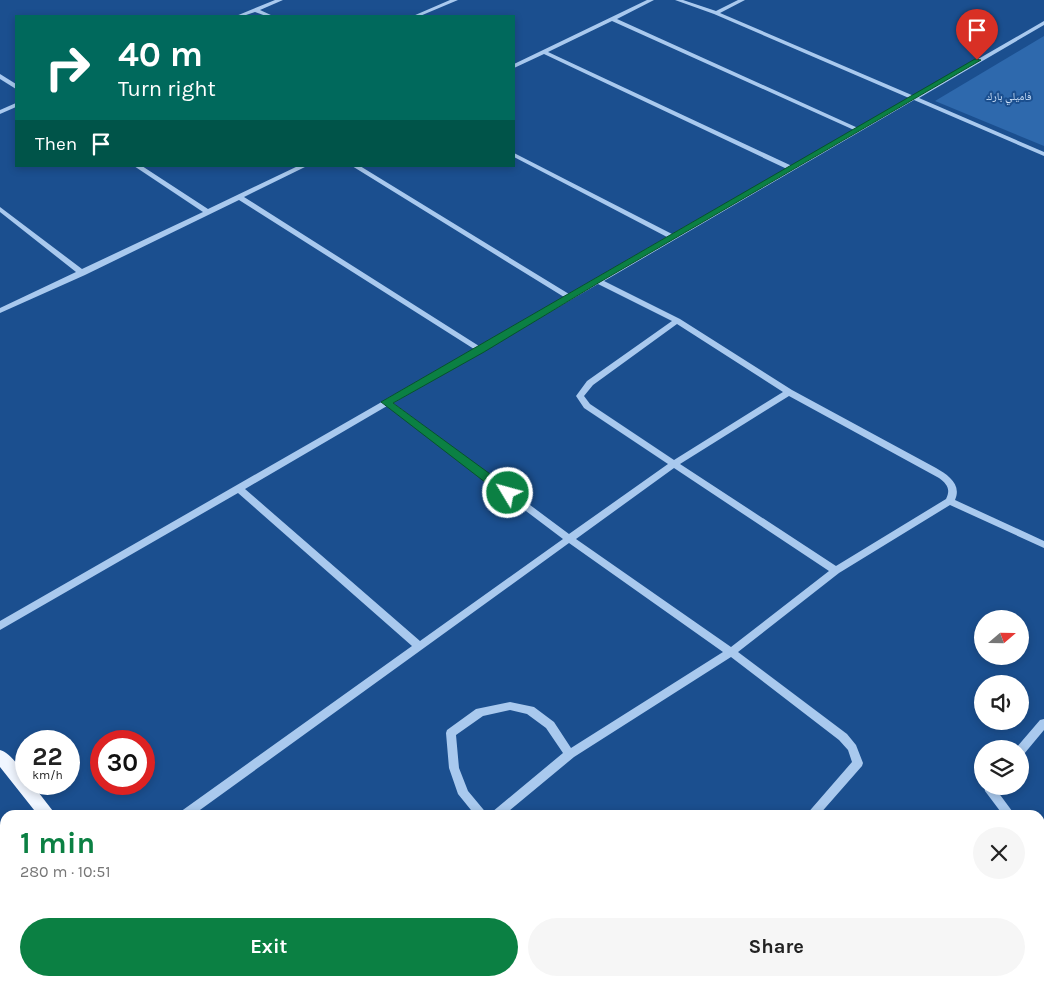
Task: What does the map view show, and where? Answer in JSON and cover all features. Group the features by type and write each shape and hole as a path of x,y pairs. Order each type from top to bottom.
{"main road":[{"path":"0,756 44,810"}],"street":[{"path":"242,15 280,0"},
{"path":"418,15 455,0"},
{"path":"515,66 651,0"},
{"path":"678,0 716,13 1044,154"},
{"path":"716,13 742,0"},
{"path":"256,10 268,15"},
{"path":"613,19 858,130"},
{"path":"0,626 386,402 481,350 597,280 911,98 1044,23"},
{"path":"544,52 791,168"},
{"path":"0,76 15,86"},
{"path":"0,112 15,105"},
{"path":"515,156 672,237"},
{"path":"139,167 208,212"},
{"path":"0,311 302,167"},
{"path":"357,167 569,297"},
{"path":"239,197 481,350"},
{"path":"0,209 82,273"},
{"path":"502,810 570,754 730,652 836,571 950,501 954,494 953,487 945,478 789,392 677,320 597,280"},
{"path":"677,320 590,382 580,396 587,406 836,571"},
{"path":"191,810 675,463 789,392"},
{"path":"386,402 568,538 730,652 843,737 852,748 858,763 816,810"},
{"path":"238,488 420,647"},
{"path":"950,501 1044,545"},
{"path":"477,810 463,794 454,768 451,734 480,712 510,706 530,710 550,725 570,754"},
{"path":"1029,740 1044,723"},
{"path":"995,795 1005,810"}],"green space":[{"name":"فاميلي بارك","path":"1044,36 1044,146 935,101"}],"route":[{"path":"508,493 386,402 481,350 597,280 977,60"}]}
